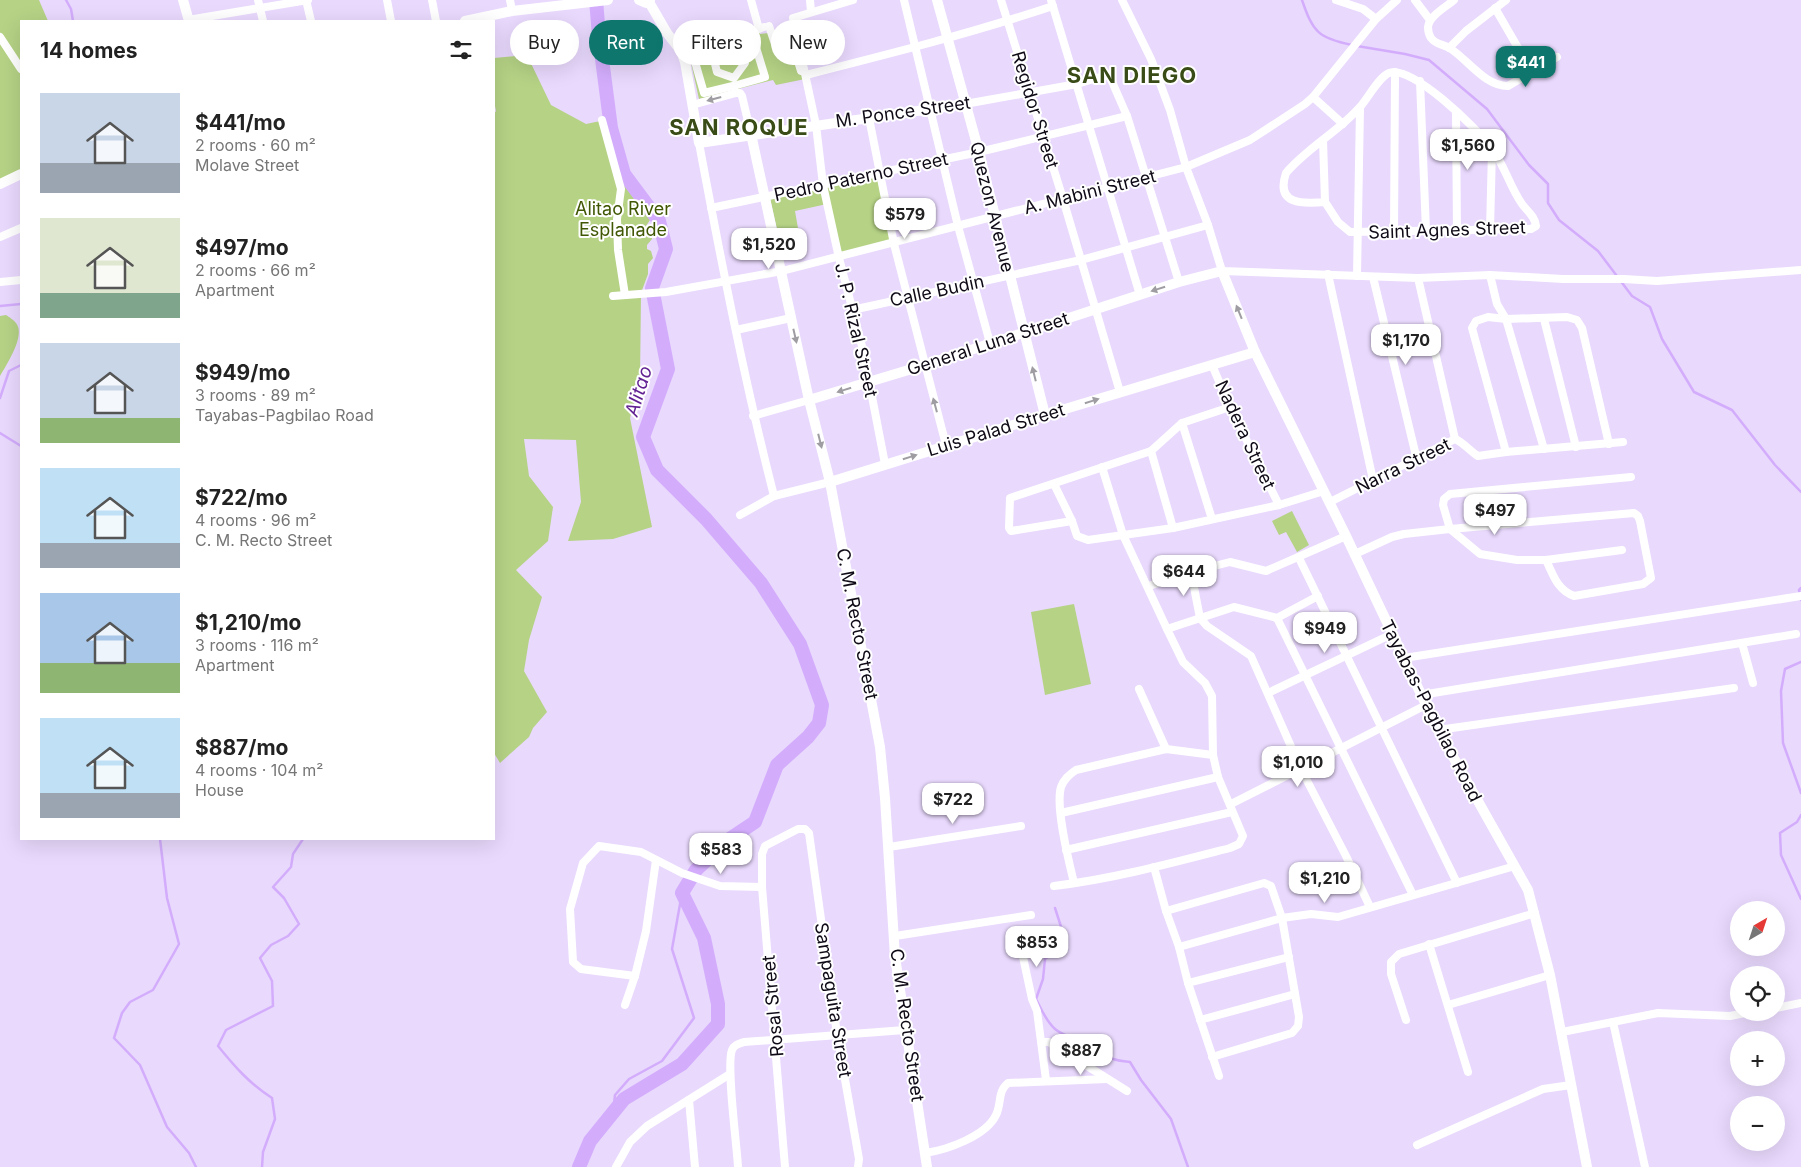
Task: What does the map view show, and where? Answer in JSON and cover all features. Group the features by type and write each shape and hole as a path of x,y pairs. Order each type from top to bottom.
{"main road":[{"path":"183,0 188,20"},
{"path":"470,20 512,11 608,0"},
{"name":"Quezon Avenue","path":"937,0 979,152 1045,415"},
{"path":"646,1 673,41"},
{"path":"685,65 699,143"},
{"name":"M. Ponce Street","path":"699,143 750,134 965,104"},
{"name":"C. M. Recto Street","path":"750,134 830,482 880,747 896,957 905,1030 927,1167"},
{"path":"0,184 20,174"},
{"name":"General Luna Street","path":"810,400 925,365 1179,282 1222,271"},
{"name":"Tayabas-Pagbilao Road","path":"1222,271 1255,352 1330,502 1420,694 1472,792 1528,890 1550,975 1562,1032 1586,1167"},
{"name":"Luis Palad Street","path":"830,482 1255,352"}],"street":[{"path":"258,0 263,20"},
{"path":"194,20 307,0 311,20"},
{"path":"387,0 390,20"},
{"path":"432,0 436,20"},
{"path":"510,0 512,11"},
{"path":"750,0 758,20"},
{"path":"810,0 811,12 853,0"},
{"path":"904,0 958,226 990,343"},
{"name":"Regidor Street","path":"1001,0 1063,199 1120,392"},
{"path":"1122,0 1151,59 1170,110 1186,167 1208,225 1222,271 1373,277 1418,278 1490,275 1657,281 1801,270"},
{"path":"1340,0 1363,9 1376,19"},
{"name":"A. Mabini Street","path":"613,296 666,292 782,271 894,244 1186,167 1250,140 1313,97 1376,19 1397,0"},
{"path":"1415,0 1430,20"},
{"path":"1454,0 1430,20 1428,27 1429,36 1436,43 1450,48 1491,82 1500,86 1508,86 1557,57"},
{"path":"1450,48 1466,31 1506,0"},
{"path":"761,28 779,43 794,48 804,76 1008,21 1052,3 1140,295"},
{"path":"1495,8 1517,46 1534,70"},
{"name":"J. P. Rizal Street","path":"811,12 793,18 816,125 823,185 869,382 885,464"},
{"path":"692,105 738,90 765,77 761,28"},
{"path":"0,37 20,67"},
{"path":"696,65 704,93 738,90"},
{"path":"715,65 716,72 734,78 744,65"},
{"path":"1394,233 1395,72"},
{"path":"1325,202 1303,204 1287,196 1283,181 1286,173 1360,108 1384,76 1395,72 1420,81 1456,112 1492,148 1490,230"},
{"name":"M. Ponce Street","path":"965,104 1077,84 1107,75 1110,77 1127,116"},
{"name":"C. M. Recto Street","path":"734,78 742,96 750,134"},
{"path":"1420,81 1426,231"},
{"path":"1313,97 1343,124"},
{"path":"1357,276 1360,108"},
{"path":"1456,112 1457,231"},
{"path":"1127,116 1179,282"},
{"name":"Pedro Paterno Street","path":"711,208 979,152 1127,116"},
{"path":"869,118 894,244 946,445"},
{"path":"602,120 621,189 617,219 618,250 625,295"},
{"path":"1323,140 1325,202 1343,228 1350,232 1358,233"},
{"path":"699,143 753,416 774,496"},
{"name":"Saint Agnes Street","path":"1358,233 1531,229 1536,226 1534,218 1521,203 1492,148"},
{"name":"Calle Budin","path":"852,310 1081,260 1208,225"},
{"path":"0,237 20,228"},
{"path":"1328,274 1373,480"},
{"path":"1490,275 1497,304 1506,319 1544,449"},
{"path":"1373,277 1417,460"},
{"path":"1418,278 1455,439"},
{"path":"0,282 20,280"},
{"path":"1506,452 1472,328 1476,321 1488,317 1506,319 1567,317 1577,320 1582,328 1609,444"},
{"path":"736,330 791,318"},
{"path":"1544,319 1576,447"},
{"name":"Nadera Street","path":"1212,364 1230,407 1279,505"},
{"name":"General Luna Street","path":"753,416 810,400"},
{"path":"1072,522 1013,532 1009,528 1010,498 1151,452 1182,424 1230,407"},
{"path":"1182,424 1212,519"},
{"name":"Narra Street","path":"1330,502 1417,460 1455,439 1462,442 1478,456 1623,442"},
{"path":"1151,452 1173,528"},
{"path":"1054,886 1154,867 1230,848 1239,844 1243,836 1218,777 1212,755 1212,696 1205,682 1183,662 1167,629 1149,586 1124,535 1102,467"},
{"path":"1622,550 1546,560 1517,560 1480,554 1450,529 1443,505 1444,500 1450,494 1631,477"},
{"name":"Luis Palad Street","path":"740,515 774,496 830,482"},
{"path":"1054,484 1077,536 1088,540 1173,528 1279,505 1324,491"},
{"path":"1355,554 1392,537 1450,529 1634,513 1640,520 1652,578 1643,584 1574,596 1566,594 1559,586 1546,560"},
{"path":"1149,586 1230,562 1266,571 1346,536"},
{"path":"1299,558 1457,883"},
{"path":"1191,572 1200,618 1207,626 1251,656 1301,769 1370,907"},
{"path":"1167,629 1234,607 1277,618 1318,596"},
{"path":"1404,658 1798,596"},
{"path":"1277,618 1413,896"},
{"path":"1268,693 1392,634"},
{"path":"1420,694 1796,634"},
{"path":"1742,643 1753,683"},
{"path":"1438,730 1734,688"},
{"path":"1139,689 1166,748"},
{"path":"1066,850 1232,808 1301,769 1426,705"},
{"path":"1074,883 1066,850 1061,813 1061,789 1065,778 1076,770 1166,748 1212,755"},
{"path":"1061,813 1218,777"},
{"path":"889,847 1021,826"},
{"name":"Sampaguita Street","path":"765,846 798,828 805,829 809,833 837,1034 859,1159 858,1167"},
{"path":"635,976 580,969 573,962 570,910 583,863 599,846 641,852 682,873 720,886 762,888"},
{"name":"Rosal Street","path":"765,846 762,854 762,888 785,1167"},
{"path":"625,1005 635,976 646,931 656,860"},
{"path":"1179,947 1282,918 1311,914 1338,916 1515,866"},
{"path":"1154,867 1188,983 1219,1076"},
{"path":"1166,911 1264,883 1271,886 1282,918 1299,1018 1298,1026 1292,1033 1212,1057"},
{"path":"1406,1020 1391,974 1391,962 1399,954 1535,913"},
{"path":"895,936 1031,915"},
{"path":"1020,942 1032,999 1037,1011 1046,1080"},
{"path":"1429,944 1468,1072"},
{"path":"1188,983 1288,957"},
{"path":"1448,1005 1550,975"},
{"path":"1200,1020 1295,994"},
{"path":"1785,1006 1801,1003"},
{"path":"1562,1032 1658,1013 1672,1012 1730,1016"},
{"path":"1613,1022 1645,1167"},
{"path":"738,1167 730,1074 731,1052 736,1045 744,1042 905,1030"},
{"path":"1042,1042 1049,1042 1126,1091"},
{"path":"616,1167 630,1142 647,1126 730,1074"},
{"path":"925,1153 938,1151 976,1135 988,1127 997,1114 1002,1087 1008,1083 1107,1079"},
{"path":"1417,1145 1543,1089 1571,1085"},
{"path":"689,1100 695,1167"}],"green space":[{"path":"0,0 39,0 48,20 20,20 20,174 0,184"},
{"path":"771,33 771,65 801,65 805,79 776,85 773,80 699,99 692,65 761,65 761,34"},
{"name":"Alitao River Esplanade","path":"510,57 510,65 532,65 551,105 586,124 610,119 624,174 642,197 645,211 650,216 646,226 652,235 652,239 647,245 647,249 651,251 653,258 648,264 648,274 641,293 640,380 630,418 652,527 613,539 568,541 581,502 576,440 524,439 529,476 553,507 548,541 516,570 542,597 529,640 524,671 547,712 533,728 529,737 500,763 495,755 495,58"},
{"path":"880,173 894,244 839,258 827,204 795,211 799,234 779,238 770,198"},
{"path":"6,315 16,323 19,335 14,350 0,376 0,316"},
{"path":"1292,511 1309,545 1297,552 1286,532 1279,535 1272,521"},
{"path":"1074,604 1091,684 1045,695 1031,612"}],"waterway":[{"path":"66,0 71,9 73,20"},
{"name":"Alitao","path":"579,1167 590,1141 624,1099 682,1064 718,1024 718,1004 704,938 682,893 696,870 728,840 755,822 777,765 808,737 819,723 822,705 800,644 761,583 706,519 657,470 643,437 668,369 652,288 666,249 659,221 624,174 611,128 596,0"},
{"path":"1302,0 1310,20 1318,32 1331,40 1352,45"},
{"path":"1357,46 1429,60 1487,109 1529,165 1548,184 1548,203 1559,220 1598,251 1632,296 1650,307 1662,339 1694,392 1732,410 1775,465 1801,492"},
{"path":"0,306 20,304"},
{"path":"0,398 9,371 20,366"},
{"path":"0,433 20,445"},
{"path":"1801,588 1799,590 1801,600"},
{"path":"1801,662 1785,669 1781,691 1783,743 1801,793"},
{"path":"1801,815 1797,822 1780,833 1781,855 1801,899"},
{"path":"160,840 167,898 179,944 153,990 130,1002 122,1013 114,1038 140,1065 167,1127 189,1153 196,1167"},
{"path":"262,1167 263,1152 275,1119 272,1098 243,1074 218,1046 226,1030 273,1006 272,981 260,958 271,945 288,936 299,924 284,898 273,887 291,867 293,854 302,840"},
{"path":"613,1113 615,1095 629,1079 662,1061 694,1018 672,949 682,893"},
{"path":"1055,908 1064,936 1060,948 1045,959 1043,979 1036,999 1046,1019 1061,1033 1098,1053 1109,1058 1130,1062 1141,1080 1171,1119 1188,1167"}],"district":[{"name":"SAN DIEGO","path":"1132,75"},
{"name":"SAN ROQUE","path":"739,127"}]}
